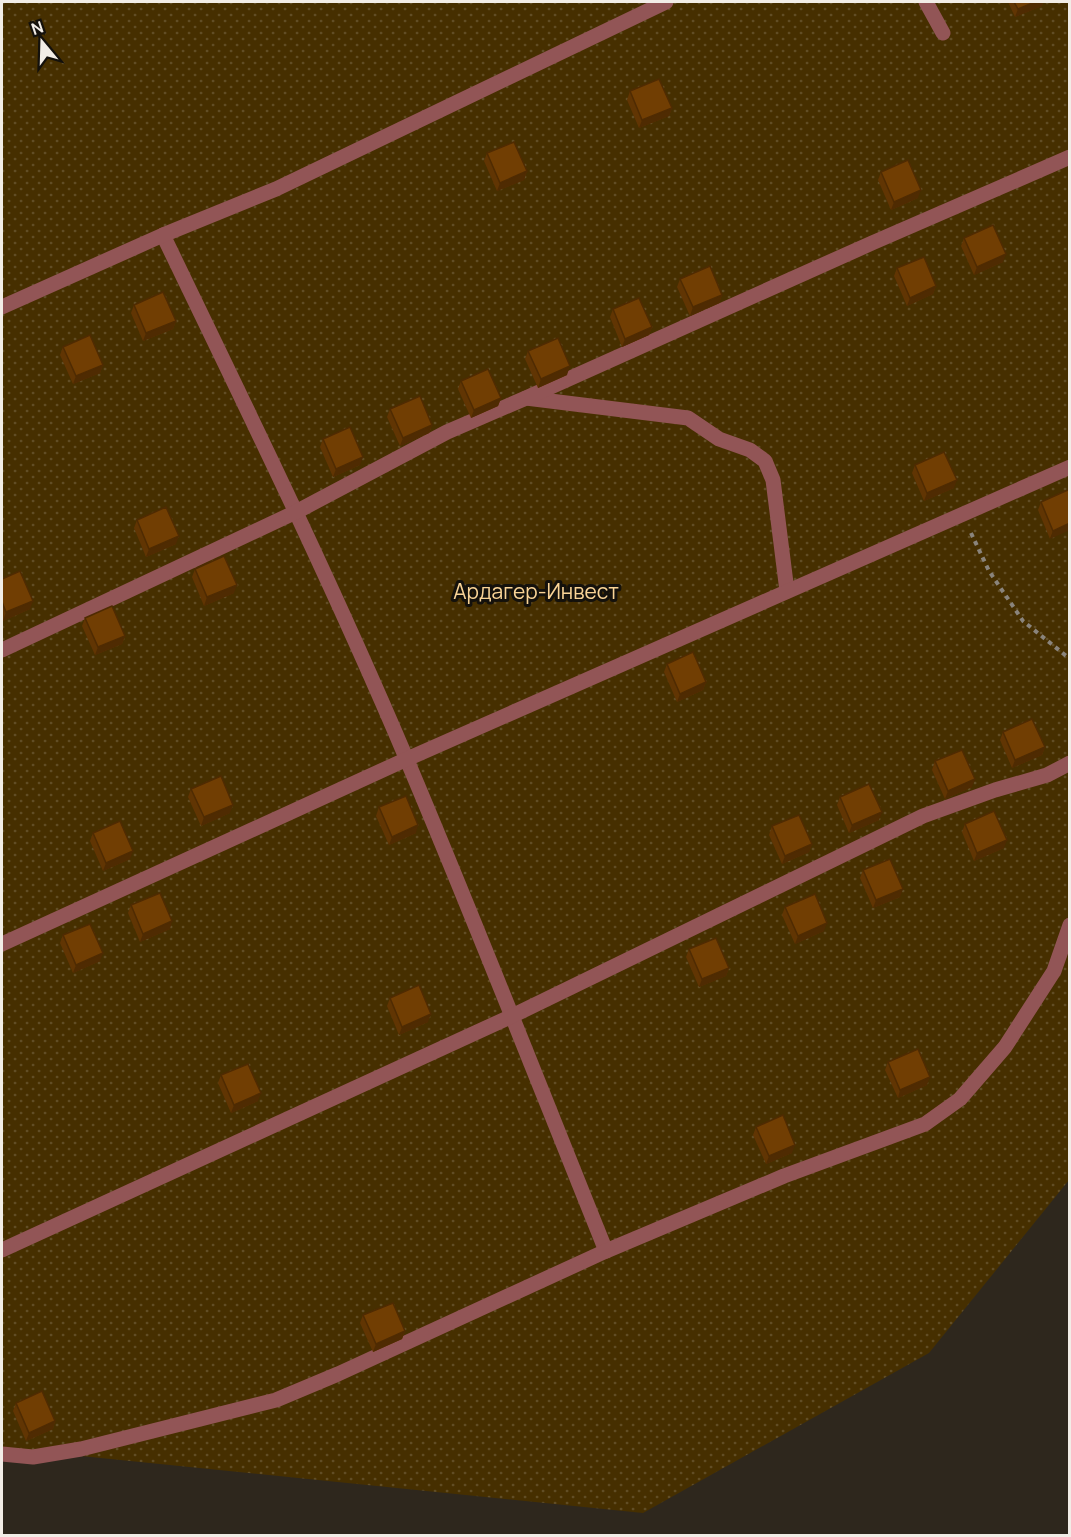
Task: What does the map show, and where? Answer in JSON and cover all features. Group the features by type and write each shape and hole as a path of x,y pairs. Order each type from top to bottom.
{"street":[{"path":"2,307 163,235 276,189 666,2"},
{"path":"926,2 943,33"},
{"path":"2,650 296,512 447,432 526,399 850,252 1070,157"},
{"path":"163,235 296,512 407,759 513,1016 606,1251"},
{"path":"526,399 688,418 719,439 750,450 765,461 773,480 787,591"},
{"path":"2,944 407,759 1070,467"},
{"path":"2,1250 513,1016 923,816 995,790 1047,775 1070,763"},
{"path":"2,1454 33,1457 81,1449 276,1400 338,1374 606,1251 784,1176 926,1124 960,1100 1005,1047 1054,971 1070,925"}],"path":[{"path":"962,513 989,571 1023,621 1070,659"}],"green space":[{"name":"Ардагер-Инвест","path":"2,2 1069,2 1069,1180 929,1353 643,1513 2,1448"}],"building":[{"path":"1014,2 1035,2 1018,9"},
{"path":"659,79 672,108 642,120 630,91"},
{"path":"514,142 527,171 500,183 487,153"},
{"path":"908,160 921,190 894,202 881,172"},
{"path":"993,225 1006,254 977,267 964,238"},
{"path":"924,257 936,286 910,298 897,268"},
{"path":"710,266 722,295 693,307 680,279"},
{"path":"163,292 176,321 146,333 134,305"},
{"path":"639,298 652,327 625,339 613,309"},
{"path":"90,335 103,365 76,376 63,347"},
{"path":"558,338 570,366 541,379 528,351"},
{"path":"488,369 501,398 474,410 461,381"},
{"path":"420,396 432,425 403,438 390,409"},
{"path":"350,427 363,457 336,469 323,439"},
{"path":"944,452 957,480 927,493 915,465"},
{"path":"1070,489 1070,523 1053,531 1041,502"},
{"path":"166,507 179,536 149,549 137,520"},
{"path":"224,556 237,585 207,597 195,569"},
{"path":"20,571 33,601 6,612 2,602 2,579"},
{"path":"112,606 125,636 98,647 85,618"},
{"path":"693,652 706,682 680,694 667,664"},
{"path":"1032,719 1045,747 1015,760 1003,732"},
{"path":"962,750 975,779 948,791 935,761"},
{"path":"221,776 233,805 204,817 191,789"},
{"path":"869,784 882,812 852,825 840,797"},
{"path":"406,796 418,825 392,837 379,807"},
{"path":"994,811 1007,840 977,853 965,824"},
{"path":"799,815 812,844 785,856 772,826"},
{"path":"120,821 133,851 106,863 93,833"},
{"path":"890,859 903,889 876,900 863,870"},
{"path":"160,893 172,921 143,934 131,905"},
{"path":"815,894 827,923 798,936 785,907"},
{"path":"90,924 103,953 76,965 63,935"},
{"path":"716,938 729,968 702,979 689,949"},
{"path":"419,985 431,1014 402,1027 390,998"},
{"path":"918,1049 930,1077 900,1090 888,1062"},
{"path":"248,1064 261,1093 234,1105 221,1075"},
{"path":"783,1115 795,1145 769,1156 756,1127"},
{"path":"393,1303 405,1331 376,1344 363,1315"},
{"path":"42,1391 55,1421 29,1433 16,1403"}]}
